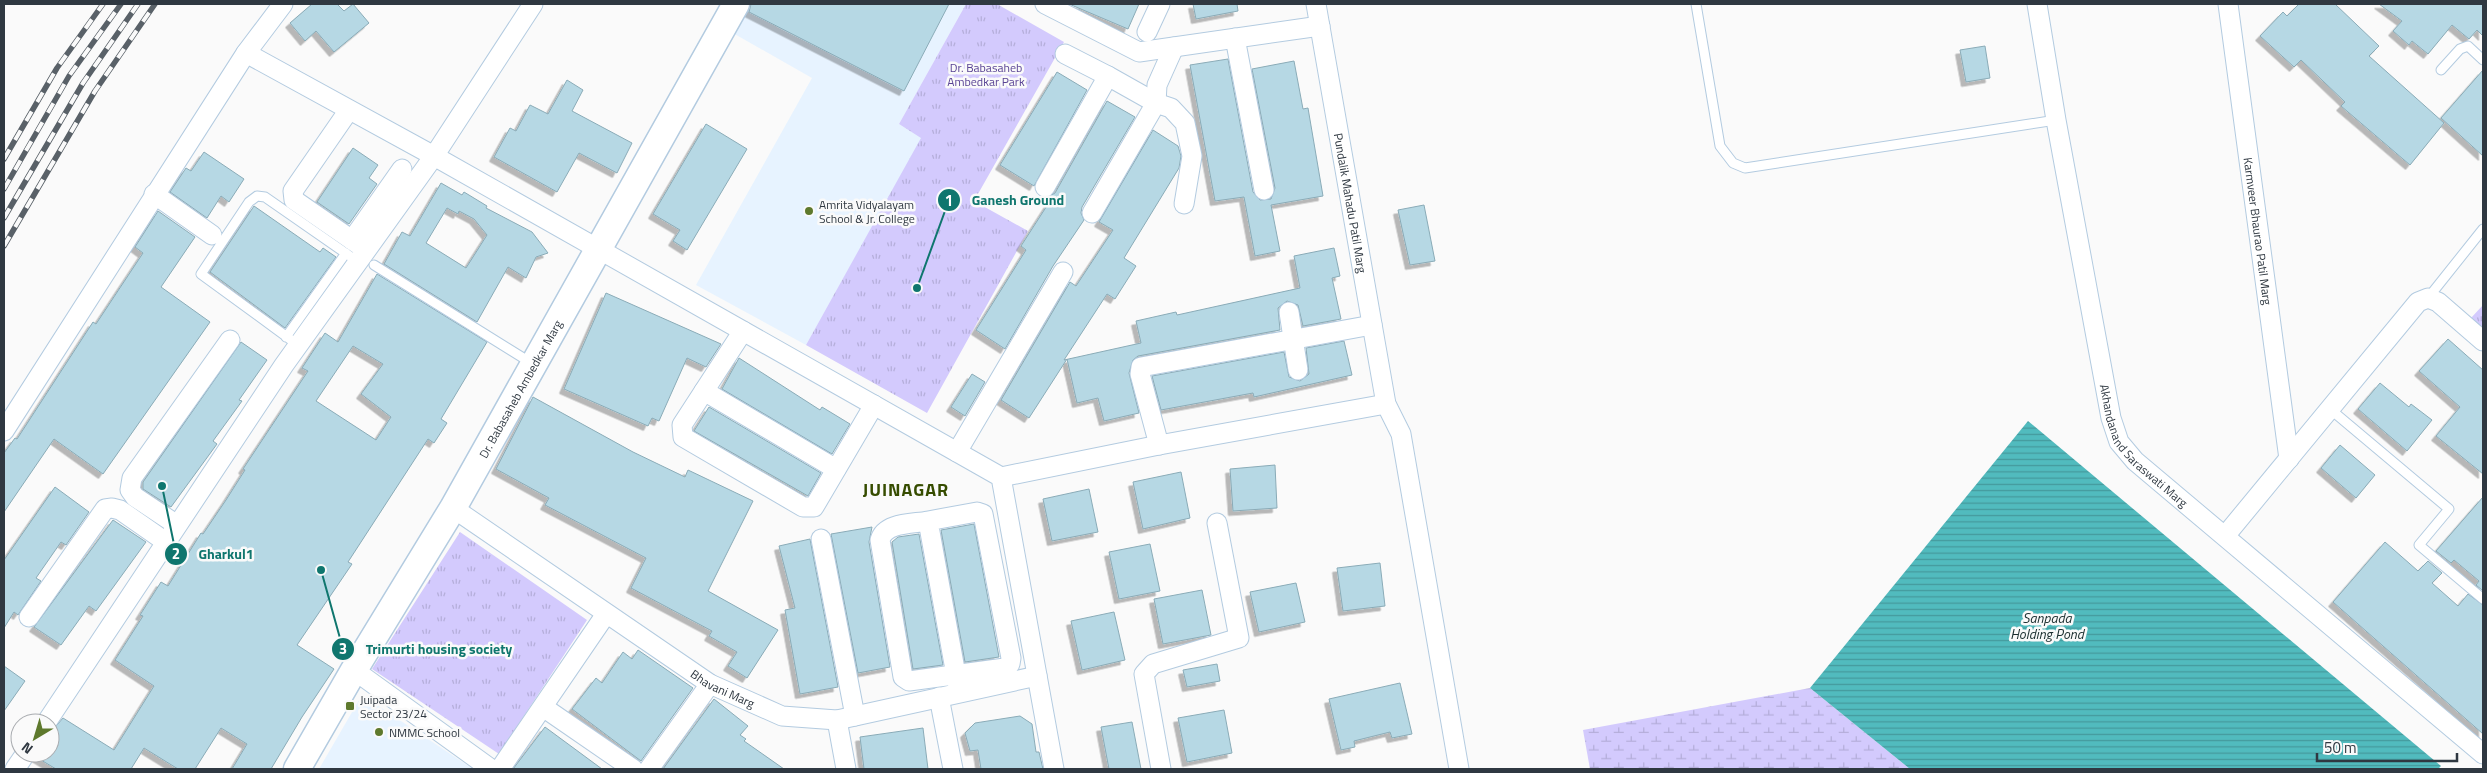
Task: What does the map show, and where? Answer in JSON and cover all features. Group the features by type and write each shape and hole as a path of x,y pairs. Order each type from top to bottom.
{"main road":[{"name":"Dr. Babasaheb Ambedkar Marg","path":"297,769 354,670 453,508 596,250 736,4"}],"street":[{"path":"4,431 157,196 174,164 246,53 283,4"},
{"path":"53,713 177,525 292,341 434,156 533,4"},
{"path":"1045,4 1139,52 1320,26"},
{"path":"1148,32 1160,4"},
{"name":"Pundalik Mahadu Patil Marg","path":"1316,4 1386,404 1401,434 1459,769"},
{"name":"Akhandanand Saraswati Marg","path":"2037,4 2056,120 2111,418 2119,442 2135,461 2483,754"},
{"name":"Karmveer Bhaurao Patil Marg","path":"2228,4 2289,458"},
{"path":"1235,38 1264,190"},
{"path":"1092,213 1156,103 1157,85 1174,47"},
{"path":"246,53 434,156 596,250 1001,477 1159,444 1386,404"},
{"path":"1065,54 1156,103 1171,108 1185,122 1192,156 1184,204"},
{"path":"1045,187 1108,76"},
{"path":"349,110 292,195 294,200 359,254"},
{"path":"359,254 402,170"},
{"path":"157,196 212,234"},
{"path":"958,452 1063,272"},
{"path":"2225,536 2418,302 2428,298 2438,302 2483,341"},
{"path":"1289,312 1298,370"},
{"path":"1159,444 1140,374 1141,367 1372,324"},
{"path":"742,331 682,426 683,437 803,507 814,507 874,405"},
{"path":"177,525 135,497 130,490 132,478 230,340"},
{"path":"704,391 836,470"},
{"path":"1001,477 1054,769"},
{"name":"Bhavani Marg","path":"453,508 710,684 782,716 846,718 939,697 958,684 1037,676"},
{"path":"29,617 105,509 120,510 166,542"},
{"path":"977,512 983,514 1011,658 1010,664 1005,668 958,684 909,682 903,677 880,540 882,534 891,527 928,521 977,512"},
{"path":"928,521 958,684"},
{"path":"1161,769 1144,674 1153,664 1240,638 1217,523"},
{"path":"821,539 846,718 846,769"},
{"path":"500,769 606,614"},
{"path":"354,670 491,769"},
{"path":"649,769 710,684"},
{"path":"939,697 953,769"},
{"path":"543,707 633,769"}],"lane":[{"path":"1696,4 1720,146 1733,163 1745,168 2056,120"},
{"path":"2441,70 2460,48 2468,46 2483,60"},
{"path":"292,341 201,274 248,202 257,196 265,197 359,254 533,364"},
{"path":"2428,298 2483,229"},
{"path":"2330,409 2449,509 2419,545 2483,599"}],"shaded area":[{"name":"Amrita Vidyalayam School & Jr. College","path":"746,4 966,4 899,124 922,138 806,345 696,285 812,78 731,32"},
{"name":"NMMC School","path":"362,695 473,769 319,769"}],"green space":[{"name":"Dr. Babasaheb Ambedkar Park","path":"966,4 997,4 1064,42 974,201 1028,231 927,413 806,345 921,138 899,124"},
{"path":"2483,305 2483,329 2471,318"},
{"path":"460,532 587,620 499,754 372,669"},
{"path":"1810,688 1910,769 1590,769 1583,730"}],"water":[{"name":"Sanpada Holding Pond","path":"2028,421 2441,766 2438,769 1910,769 1810,688"}],"building":[{"path":"312,4 337,4 344,11 353,4 369,23 334,52 316,31 305,41 290,23"},
{"path":"751,4 949,4 904,91 749,12"},
{"path":"1069,4 1139,4 1128,29"},
{"path":"1193,4 1237,4 1238,11 1196,19"},
{"path":"2299,4 2335,4 2379,46 2369,56 2444,123 2410,165 2341,106 2345,102 2301,60 2294,67 2260,36 2283,12 2287,16"},
{"path":"2379,4 2483,4 2483,36 2477,30 2469,39 2452,25 2428,54 2412,41 2409,45 2393,31 2402,21"},
{"path":"1985,46 1990,78 1966,82 1960,50"},
{"path":"1228,59 1253,192 1260,200 1271,199 1275,188 1252,69 1294,61 1303,109 1308,108 1323,196 1271,205 1280,251 1255,256 1244,197 1215,201 1190,65"},
{"path":"2483,70 2483,156 2441,118"},
{"path":"1057,72 1087,90 1034,186 1000,165"},
{"path":"567,80 583,90 572,111 632,143 617,173 579,153 557,192 494,157 510,128 516,131 530,105 548,114"},
{"path":"1107,101 1135,117 1082,207 1081,213 1084,220 1053,266 1005,349 976,330 1026,250 1021,246 1050,201 1046,198 1055,193"},
{"path":"706,124 747,149 687,250 673,241 680,230 653,214"},
{"path":"1153,130 1178,146 1181,156 1179,168 1124,258 1136,266 1115,299 1107,294 1064,360 1067,359 1029,418 1001,400 1070,282 1076,286 1113,230 1099,222"},
{"path":"353,148 378,165 369,178 377,184 349,224 317,202"},
{"path":"204,152 244,179 229,202 221,196 207,218 170,192 186,168 191,171"},
{"path":"441,183 462,195 464,192 487,206 486,208 532,232 548,253 536,257 526,278 508,267 477,322 384,264 402,232 410,236","holes":["447,208 458,214 459,211 474,219 487,235 466,268 426,243"]},
{"path":"1424,205 1435,261 1410,265 1398,210"},
{"path":"254,206 320,252 323,248 336,257 285,328 210,272"},
{"path":"158,211 195,237 161,287 210,322 103,474 54,439 4,512 4,453 15,438 17,439 93,322 96,324 143,253 135,247"},
{"path":"1334,248 1340,276 1332,278 1341,319 1303,326 1298,305 1287,301 1278,308 1280,330 1138,356 1133,360 1129,373 1139,413 1104,421 1098,398 1077,403 1067,359 1141,343 1136,321 1176,312 1177,315 1300,288 1294,256"},
{"path":"377,274 487,342 441,419 447,423 434,443 428,439 348,562 352,564 297,645 334,669 271,769 232,769 247,744 221,728 195,769 178,769 144,748 131,769 56,769 46,763 60,763 60,721 63,718 114,750 154,686 115,660 143,616 140,615 161,582 168,586 201,533 203,534 226,500 245,470 243,469 308,371 302,368 325,333 338,342","holes":["353,346 383,364 361,394 391,417 376,440 316,401"]},
{"path":"606,293 721,344 706,367 687,358 659,421 652,418 648,426 564,389"},
{"path":"2448,339 2483,370 2483,474 2436,436 2460,407 2419,371"},
{"path":"1344,341 1352,375 1254,397 1253,393 1161,410 1152,376 1284,352 1289,377 1300,381 1309,374 1306,348"},
{"path":"241,342 267,360 239,400 242,401 213,441 217,444 171,507 143,489 143,482"},
{"path":"739,358 820,410 822,407 850,424 832,454 722,389"},
{"path":"972,374 985,382 965,416 951,407"},
{"path":"2380,383 2409,407 2411,404 2432,420 2407,451 2358,409"},
{"path":"533,397 633,452 685,477 688,470 753,501 708,591 778,630 747,678 728,666 737,652 709,636 712,631 631,588 646,558 545,505 549,498 496,469"},
{"path":"709,407 821,473 808,496 694,431"},
{"path":"2340,445 2375,475 2356,498 2321,468"},
{"path":"1275,465 1277,508 1233,511 1230,469"},
{"path":"1181,472 1190,518 1143,529 1133,482"},
{"path":"55,487 89,512 66,545 61,542 36,578 41,581 18,615 14,612 4,628 4,560"},
{"path":"1089,489 1098,532 1052,541 1043,499"},
{"path":"2483,497 2483,591 2476,585 2479,581 2454,560 2451,563 2436,551"},
{"path":"113,520 146,542 96,611 89,606 61,645 34,627"},
{"path":"974,524 999,657 965,662 941,530"},
{"path":"872,527 869,542 890,667 858,673 831,534"},
{"path":"919,534 943,665 913,669 892,542 898,537"},
{"path":"810,539 838,687 800,694 785,610 795,608 779,546"},
{"path":"2385,542 2418,571 2428,561 2442,573 2432,583 2458,606 2468,594 2483,605 2483,734 2333,602"},
{"path":"1150,544 1160,591 1119,599 1109,552"},
{"path":"1380,563 1385,606 1343,611 1337,568"},
{"path":"1296,583 1305,622 1259,632 1250,592"},
{"path":"1202,590 1211,635 1163,644 1154,599"},
{"path":"1114,612 1125,660 1082,670 1071,621"},
{"path":"638,650 693,688 641,761 572,709 596,678 602,683 623,652 632,659"},
{"path":"1217,664 1220,681 1187,687 1183,670"},
{"path":"4,666 25,681 4,711"},
{"path":"1400,683 1412,734 1392,738 1390,732 1354,741 1355,747 1341,750 1329,699"},
{"path":"714,699 748,726 740,735 746,739 744,741 784,769 663,769"},
{"path":"1224,710 1232,753 1187,762 1178,718"},
{"path":"1020,716 1032,724 1036,752 1039,752 1043,769 981,769 978,750 970,751 965,733 975,723"},
{"path":"1132,722 1141,769 1109,769 1101,727"},
{"path":"545,727 602,769 513,769"},
{"path":"923,728 928,769 864,769 860,737"}],"railway":[{"path":"4,159 57,68 103,4"},
{"path":"4,189 69,76 121,4"},
{"path":"4,218 83,83 138,4"},
{"path":"4,246 95,91 155,4"}],"place":[{"name":"Amrita Vidyalayam School & Jr. College","path":"809,211"},
{"name":"Ganesh Ground","path":"917,288"},
{"name":"Gharkul1","path":"162,486"},
{"name":"Trimurti housing society","path":"321,570"},
{"name":"Juipada Sector 23/24","path":"350,706"},
{"name":"NMMC School","path":"379,732"}],"district":[{"name":"JUINAGAR","path":"906,489"}]}
